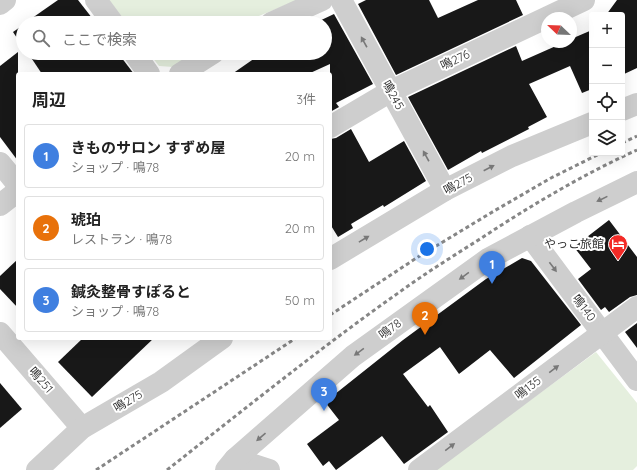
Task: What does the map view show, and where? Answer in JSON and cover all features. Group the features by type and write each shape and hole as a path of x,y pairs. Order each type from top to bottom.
{"street":[{"path":"0,4 5,0"},
{"path":"96,0 108,16"},
{"path":"287,16 322,0"},
{"name":"鳴245","path":"341,0 445,190"},
{"name":"鳴276","path":"332,126 391,91 584,0"},
{"path":"139,60 148,72"},
{"path":"183,72 202,60"},
{"path":"625,109 637,104"},
{"name":"鳴275","path":"332,258 445,190 512,156 589,124"},
{"path":"0,163 16,183"},
{"name":"鳴78","path":"231,465 353,356 488,259 637,182"},
{"path":"0,205 16,193"},
{"name":"鳴140","path":"530,236 637,380"},
{"name":"鳴135","path":"419,470 637,307"},
{"name":"鳴251","path":"0,333 82,428"},
{"name":"鳴275","path":"37,470 82,428 161,382 219,340"},
{"path":"231,465 269,470"}],"green space":[{"path":"109,0 298,0 259,16 121,16"},
{"path":"154,60 182,60 173,67 159,66"},
{"path":"596,352 637,403 637,466 633,470 435,470"}],"building":[{"path":"58,0 78,0 91,16 35,16"},
{"path":"366,0 429,0 438,18 478,0 516,0 523,15 396,75 358,4"},
{"path":"617,0 637,0 637,68 625,74 625,12 608,12"},
{"path":"334,14 373,84 336,103 339,107 332,111 332,72 330,72 330,64 312,72 235,72 252,60 332,60 332,16 330,16"},
{"path":"589,31 589,90 582,93 570,66 529,84 547,117 528,127 529,129 482,153 481,151 448,170 408,97 516,46 522,61 551,48 577,48 577,36"},
{"path":"16,54 16,60 18,60 18,72 16,72 16,158 0,137 0,66"},
{"path":"33,60 123,60 132,72 41,72"},
{"path":"351,129 369,162 404,141 426,181 384,207 383,205 351,224 353,228 338,237 332,227 332,139 336,138"},
{"path":"609,220 637,257 637,295 630,297 609,312 605,307 601,310 578,279 591,269 574,247"},
{"path":"522,258 531,261 581,325 514,378 490,350 459,374 440,347 403,374 428,407 430,405 448,432 404,464 382,436 336,470 329,461 323,466 307,444 339,420 325,402 403,340 486,279"},
{"path":"16,261 16,306 0,289 0,276"},
{"path":"637,323 637,348 625,332"},
{"path":"81,340 152,340 92,397 58,362"},
{"path":"0,383 22,409 0,428"}],"railway":[{"path":"625,142 637,136"},
{"path":"167,470 326,346 424,275 576,180 637,150"},
{"path":"332,314 418,257 494,211 551,178 595,156"},
{"path":"96,470 293,340"}],"place":[{"name":"やっこ旅館","path":"618,261"},
{"name":"きものサロン すずめ屋","path":"492,284"},
{"name":"琥珀","path":"425,335"},
{"name":"鍼灸整骨すぽると","path":"324,411"}]}
